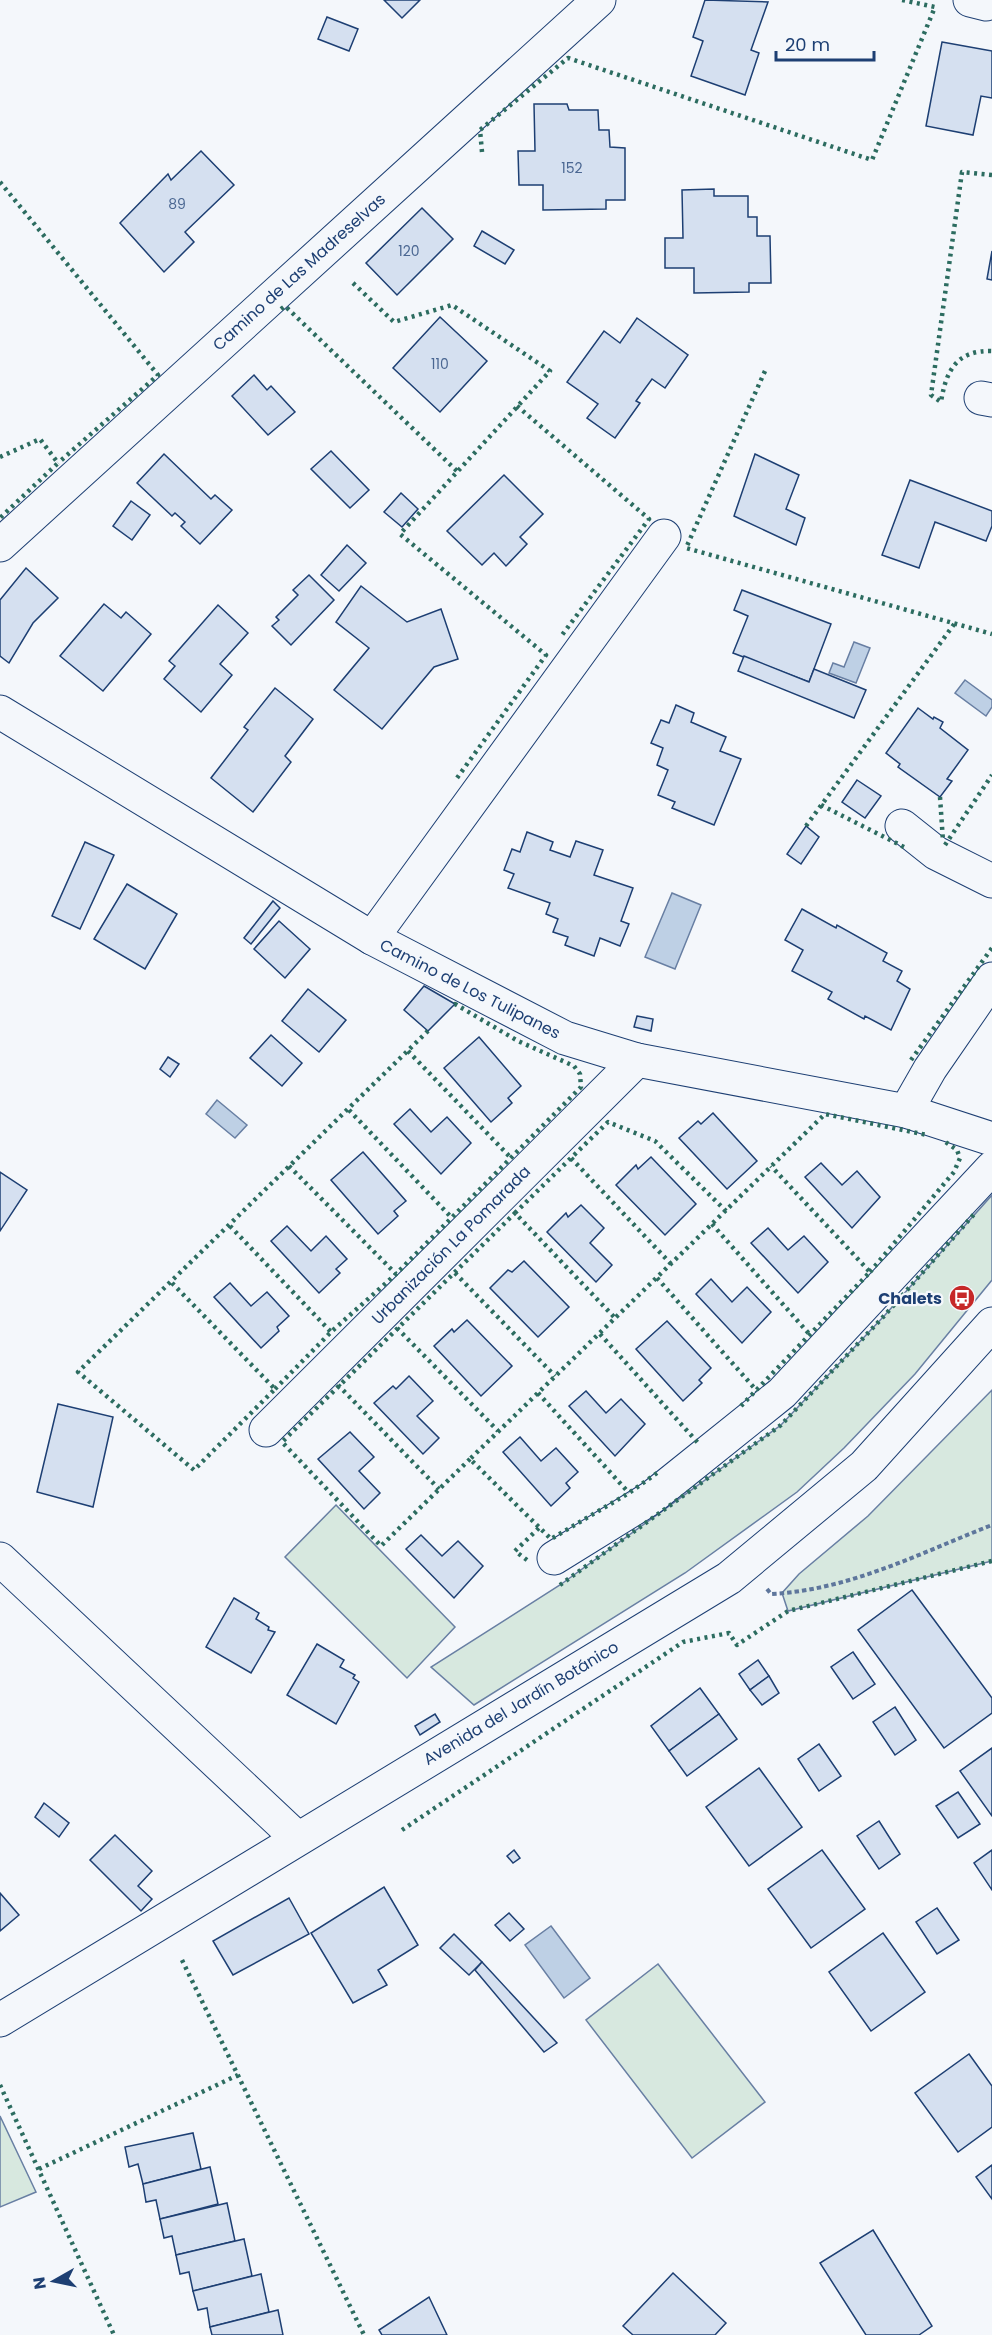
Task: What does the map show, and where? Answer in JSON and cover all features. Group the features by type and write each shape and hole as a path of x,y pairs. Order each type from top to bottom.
{"street":[{"name":"Camino de Las Madreselvas","path":"0,545 598,0"},
{"path":"970,0 986,4 992,0"},
{"path":"372,938 664,536"},
{"name":"Camino de Los Tulipanes","path":"0,712 372,938 565,1038 637,1060 906,1112 992,1139"},
{"path":"902,826 936,854 992,880"},
{"path":"906,1112 930,1069 992,978"},
{"name":"Urbanización La Pomarada","path":"266,1431 637,1060"},
{"path":"554,1558 651,1498 783,1393 992,1168"},
{"name":"Avenida del Jardín Botánico","path":"0,2020 729,1578 864,1466 992,1324"},
{"path":"0,1559 297,1838"}],"path":[{"path":"745,1564 771,1594 808,1591 880,1571 992,1525"}],"shaded area":[{"path":"992,1195 992,1280 915,1374 844,1448 797,1492 685,1573 474,1705 431,1667 560,1585 781,1425 885,1315"},
{"path":"992,1390 992,1561 788,1611 782,1593 799,1574 868,1516"},
{"path":"336,1505 455,1627 407,1678 285,1557"},
{"path":"658,1964 765,2102 692,2158 586,2020"},
{"path":"0,2116 36,2192 0,2207"}],"water":[{"path":"854,642 870,648 856,683 829,673 833,663 844,667"},
{"path":"965,680 992,700 992,707 986,716 955,693"},
{"path":"672,893 701,905 675,969 645,957"},
{"path":"217,1100 247,1125 235,1138 206,1114"},
{"path":"551,1926 590,1978 564,1998 525,1945"}],"building":[{"path":"384,0 420,0 402,18"},
{"path":"705,0 768,2 751,50 759,53 745,95 691,76 703,41 693,37"},
{"path":"327,17 358,29 349,51 318,39"},
{"path":"942,42 992,51 992,98 981,96 973,135 926,126"},
{"path":"534,104 567,104 569,110 598,110 599,130 609,130 610,147 625,148 625,200 606,200 606,209 543,210 543,185 519,185 518,151 535,151"},
{"path":"201,151 234,185 185,232 194,242 164,272 120,223 168,174 171,180"},
{"path":"714,189 714,196 748,196 748,217 757,217 757,236 770,236 771,283 749,283 749,292 694,293 694,268 665,268 665,238 683,238 682,190"},
{"path":"422,208 453,239 397,295 366,263"},
{"path":"482,231 514,250 505,264 474,246"},
{"path":"992,251 992,280 987,279"},
{"path":"440,317 487,361 440,412 393,368"},
{"path":"637,318 688,355 665,388 652,379 636,401 640,403 615,438 587,418 598,404 567,382 604,331 620,343"},
{"path":"254,375 267,390 271,386 295,412 268,435 232,396"},
{"path":"331,451 369,490 350,508 311,469"},
{"path":"164,454 211,499 215,495 232,510 200,544 181,526 185,522 175,513 172,516 137,483"},
{"path":"755,454 799,475 786,509 805,518 796,545 734,516"},
{"path":"504,475 543,514 520,537 527,544 506,566 494,553 482,565 447,531"},
{"path":"910,480 992,511 992,526 986,541 935,522 919,568 882,555"},
{"path":"401,493 418,509 402,527 384,512"},
{"path":"131,501 150,515 132,540 113,526"},
{"path":"347,545 366,563 339,591 321,575"},
{"path":"26,568 58,598 33,623 9,663 0,656 0,600"},
{"path":"309,575 334,600 291,645 272,626 279,620 276,617 298,595 293,590"},
{"path":"361,586 407,622 441,609 458,659 434,667 382,729 334,690 369,648 336,622"},
{"path":"742,590 831,624 809,682 733,653 748,616 734,610"},
{"path":"104,604 121,618 126,612 151,634 103,691 60,656"},
{"path":"218,605 248,633 220,664 232,675 201,712 164,679 175,666 169,661"},
{"path":"744,656 809,682 814,669 866,690 854,718 738,671"},
{"path":"275,688 313,719 285,756 291,762 253,812 211,778 248,730 244,727"},
{"path":"676,705 694,713 691,722 726,737 720,751 741,759 714,825 672,808 675,802 658,795 668,770 657,765 663,748 651,743 661,720 669,723"},
{"path":"918,708 933,719 934,717 943,722 940,728 968,750 947,779 952,781 940,797 898,767 900,764 886,753"},
{"path":"857,780 881,796 865,818 842,802"},
{"path":"806,826 819,837 801,864 787,854"},
{"path":"527,832 553,842 550,850 570,857 576,841 603,850 594,875 633,888 621,921 629,924 620,946 600,938 594,956 565,945 568,937 553,932 558,919 546,914 550,903 508,888 514,874 504,870 512,849 520,852"},
{"path":"85,842 114,855 80,929 52,916"},
{"path":"127,884 177,914 145,969 94,939"},
{"path":"273,901 280,908 251,944 244,938"},
{"path":"802,909 836,928 837,925 887,953 883,961 902,971 897,981 910,989 891,1030 865,1016 864,1019 828,999 832,992 792,971 803,950 785,940"},
{"path":"279,921 310,949 285,978 254,949"},
{"path":"424,986 455,1004 428,1031 404,1010"},
{"path":"308,989 346,1020 319,1052 282,1021"},
{"path":"637,1016 653,1019 651,1031 634,1027"},
{"path":"271,1035 302,1063 282,1086 250,1058"},
{"path":"479,1037 521,1086 508,1098 512,1103 491,1122 444,1068"},
{"path":"168,1057 179,1064 170,1077 160,1069"},
{"path":"410,1109 431,1132 447,1117 471,1143 441,1174 394,1124"},
{"path":"713,1113 757,1161 727,1189 679,1138 698,1121 701,1124"},
{"path":"363,1152 406,1201 394,1211 398,1216 378,1234 331,1180"},
{"path":"651,1157 696,1204 665,1235 616,1185 636,1165 638,1169"},
{"path":"821,1163 842,1185 857,1171 880,1197 852,1228 805,1177"},
{"path":"0,1172 27,1190 0,1231"},
{"path":"581,1205 604,1228 590,1243 612,1265 596,1282 547,1232 566,1213 568,1217"},
{"path":"287,1226 311,1251 326,1236 347,1259 336,1269 340,1273 319,1293 271,1241"},
{"path":"768,1228 788,1250 804,1236 828,1262 798,1293 751,1243"},
{"path":"524,1261 569,1307 538,1337 490,1288 508,1270 512,1272"},
{"path":"711,1279 732,1302 747,1287 771,1312 742,1343 696,1294"},
{"path":"230,1283 251,1306 267,1292 289,1316 277,1327 279,1331 261,1348 214,1297"},
{"path":"467,1320 512,1366 481,1396 434,1346 452,1329 454,1332"},
{"path":"667,1321 711,1368 699,1380 702,1383 683,1401 636,1349"},
{"path":"409,1376 433,1401 417,1416 439,1438 423,1454 374,1403 393,1386 396,1389"},
{"path":"586,1391 606,1413 621,1399 645,1424 615,1456 569,1406"},
{"path":"58,1404 113,1417 93,1507 37,1492"},
{"path":"350,1432 374,1457 359,1471 380,1493 364,1509 318,1459"},
{"path":"520,1437 541,1461 556,1448 578,1472 566,1483 570,1488 551,1506 503,1452"},
{"path":"421,1535 442,1556 458,1541 483,1566 454,1598 406,1549"},
{"path":"912,1590 992,1698 992,1713 944,1748 858,1630"},
{"path":"234,1598 259,1613 256,1619 269,1627 268,1630 275,1632 251,1673 206,1647"},
{"path":"317,1644 344,1660 340,1667 355,1675 353,1678 359,1682 336,1724 287,1695"},
{"path":"853,1652 875,1684 853,1699 831,1667"},
{"path":"758,1660 769,1676 750,1690 739,1674"},
{"path":"769,1676 779,1693 762,1705 750,1690"},
{"path":"700,1688 719,1714 669,1751 651,1726"},
{"path":"895,1707 916,1740 895,1755 873,1722"},
{"path":"435,1714 440,1722 420,1735 415,1726"},
{"path":"719,1714 737,1739 687,1776 669,1751"},
{"path":"819,1744 841,1776 819,1791 798,1759"},
{"path":"992,1748 992,1816 960,1771"},
{"path":"759,1768 802,1827 749,1866 706,1807"},
{"path":"958,1792 980,1824 958,1838 936,1806"},
{"path":"44,1803 69,1823 59,1837 35,1817"},
{"path":"879,1821 900,1854 879,1869 857,1836"},
{"path":"115,1835 152,1871 138,1886 152,1899 141,1911 90,1860"},
{"path":"514,1850 520,1858 513,1863 507,1856"},
{"path":"822,1850 865,1909 811,1948 768,1889"},
{"path":"992,1850 992,1890 974,1863"},
{"path":"384,1887 418,1945 378,1970 387,1985 353,2003 311,1933"},
{"path":"0,1893 19,1915 0,1931"},
{"path":"289,1898 309,1934 233,1975 213,1941"},
{"path":"937,1908 959,1940 937,1954 916,1922"},
{"path":"509,1913 524,1929 510,1941 495,1925"},
{"path":"883,1933 925,1992 871,2031 829,1972"},
{"path":"454,1934 482,1962 469,1975 440,1948"},
{"path":"482,1962 557,2043 544,2052 475,1970"},
{"path":"969,2054 992,2086 992,2127 958,2152 915,2093"},
{"path":"193,2133 201,2169 143,2184 138,2164 129,2167 125,2147"},
{"path":"992,2165 992,2199 976,2177"},
{"path":"210,2167 218,2204 160,2219 156,2200 146,2202 143,2184"},
{"path":"227,2203 235,2241 176,2255 172,2236 164,2238 160,2219"},
{"path":"873,2230 932,2326 919,2335 866,2335 820,2263"},
{"path":"244,2239 252,2276 193,2291 189,2272 180,2274 176,2255"},
{"path":"673,2273 726,2323 715,2335 633,2335 623,2326"},
{"path":"261,2274 269,2312 210,2327 207,2308 198,2310 193,2291"},
{"path":"429,2297 447,2335 382,2335 379,2330"},
{"path":"278,2310 283,2335 212,2335 210,2327"}],"hedge":[{"path":"482,152 480,130 568,58 872,160 935,7 902,0"},
{"path":"992,175 962,172 931,395 941,402 946,380 955,364 962,358 970,354 992,351"},
{"path":"0,182 158,375 58,463"},
{"path":"353,283 394,322 452,305 550,371 400,534 546,655 457,778"},
{"path":"281,309 285,306 458,472"},
{"path":"765,371 686,548 992,634"},
{"path":"517,406 649,519 562,635"},
{"path":"0,457 40,439 58,463 0,518"},
{"path":"806,826 955,623"},
{"path":"945,845 992,775"},
{"path":"940,797 943,841"},
{"path":"821,805 904,847"},
{"path":"911,1060 992,948"},
{"path":"275,1389 331,1332 396,1274 581,1087 580,1074 574,1066 518,1041 455,1004 453,1006"},
{"path":"172,1283 275,1389 194,1470 78,1372 430,1029"},
{"path":"408,1051 511,1158"},
{"path":"349,1110 451,1217"},
{"path":"657,1473 629,1493 551,1539 470,1459 825,1114 927,1135"},
{"path":"671,1264 571,1158 608,1122 655,1141 726,1211"},
{"path":"870,1272 954,1172 960,1158 957,1150 944,1141"},
{"path":"515,1213 571,1158"},
{"path":"289,1166 396,1274"},
{"path":"741,1406 870,1272 771,1166"},
{"path":"560,1585 781,1425 885,1315 976,1212"},
{"path":"470,1459 381,1546 282,1442 515,1213 615,1318"},
{"path":"712,1224 811,1336"},
{"path":"230,1226 331,1332"},
{"path":"455,1273 555,1376"},
{"path":"657,1278 757,1391"},
{"path":"397,1328 498,1431"},
{"path":"600,1334 699,1444"},
{"path":"338,1385 439,1489"},
{"path":"538,1393 629,1493"},
{"path":"527,1560 515,1551 540,1527"},
{"path":"402,1830 683,1642 729,1633 737,1645 788,1611 992,1561"},
{"path":"182,1960 364,2335"},
{"path":"39,2169 238,2075"},
{"path":"0,2085 114,2335"}],"place":[{"name":"Chalets","path":"962,1298"}]}
